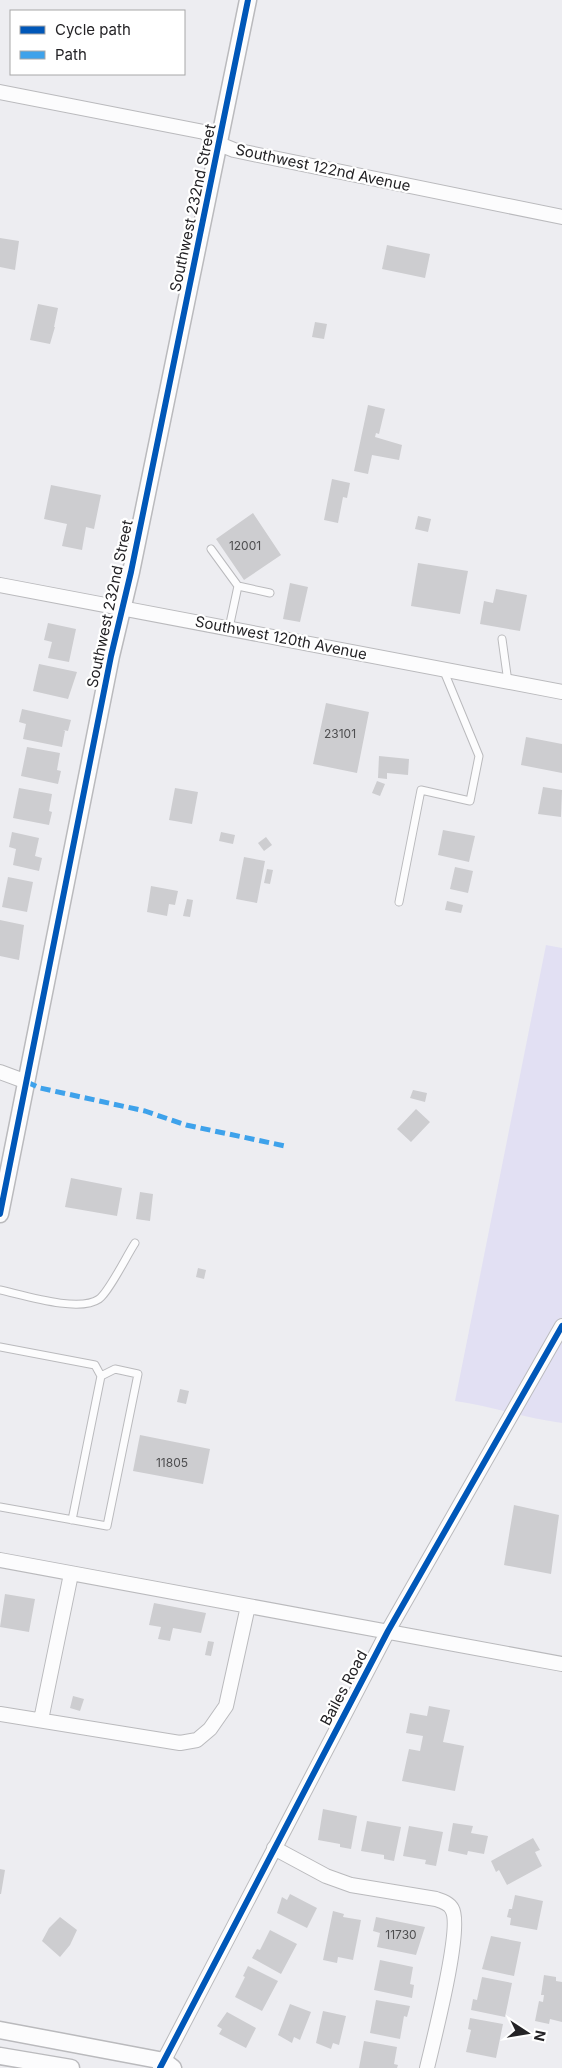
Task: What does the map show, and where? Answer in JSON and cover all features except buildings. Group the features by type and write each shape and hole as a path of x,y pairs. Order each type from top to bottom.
{"street":[{"name":"Southwest 232nd Street","path":"0,1214 111,656 123,608 248,0"},
{"name":"Southwest 122nd Avenue","path":"0,92 204,132 219,144 234,150 562,217"},
{"name":"Southwest 120th Avenue","path":"0,585 562,692"},
{"path":"0,1072 27,1082"},
{"name":"Bailes Road","path":"166,2066 274,1848 388,1631 562,1326"},
{"path":"0,1560 562,1664"},
{"path":"41,1720 71,1574"},
{"path":"0,1714 180,1743 196,1740 210,1729 226,1706 248,1606"},
{"path":"274,1848 326,1876 351,1885 436,1899 446,1902 452,1909 454,1934 427,2068"},
{"path":"0,2030 166,2066"},
{"path":"0,2056 71,2068"}],"lane":[{"path":"211,549 238,586 270,593"},
{"path":"229,628 238,586"},
{"path":"502,639 508,682"},
{"path":"399,902 421,790 470,802 480,756 443,669"},
{"path":"0,1290 60,1302 88,1304 100,1298 135,1243"},
{"path":"0,1347 96,1366 101,1376 72,1520"},
{"path":"0,1507 107,1526 138,1374 115,1369 101,1376"}],"shaded area":[{"path":"546,945 562,948 562,1423 455,1401"}],"marked path":[{"path":"27,1082 40,1088 145,1111 186,1125 285,1146"}],"cycle path":[{"path":"0,1214 111,656 131,572 248,0"},
{"path":"160,2068 388,1631 562,1326"}]}
